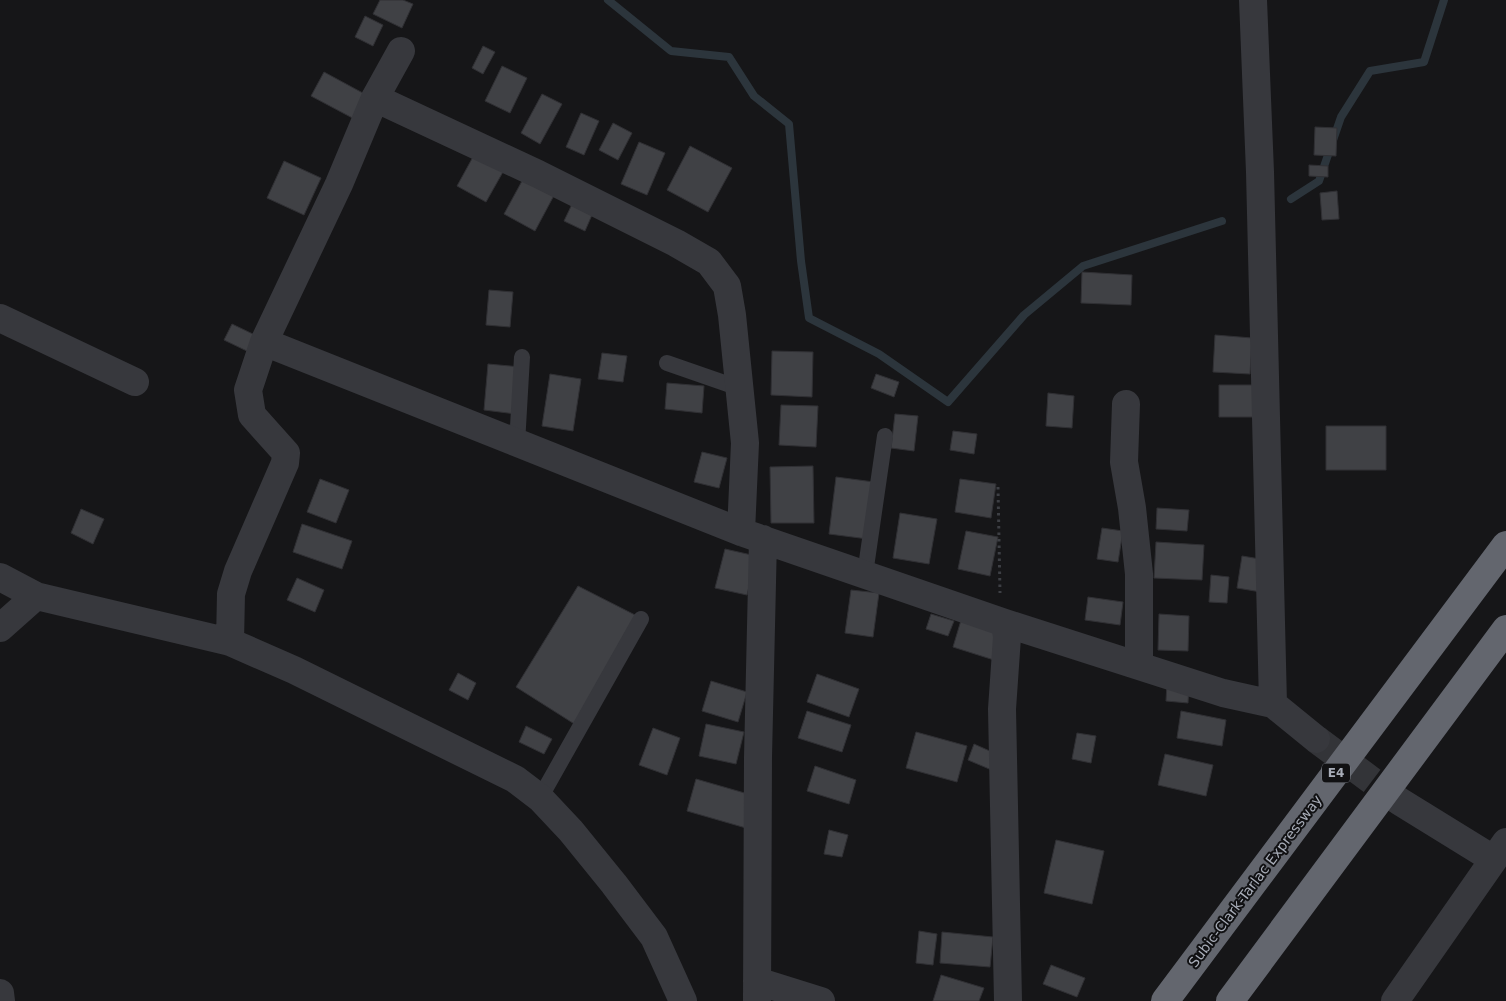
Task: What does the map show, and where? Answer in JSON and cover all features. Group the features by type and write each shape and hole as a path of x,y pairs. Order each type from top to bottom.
{"highway":[{"name":"Subic-Clark-Tarlac Expressway","path":"1166,1001 1506,545"},
{"path":"1230,1001 1506,629"}],"street":[{"path":"1253,0 1260,172 1273,704"},
{"path":"230,642 231,594 251,536 284,463 286,453 252,415 248,390 264,342 339,184 375,98 401,51"},
{"path":"375,98 538,174 676,243 708,262 727,286 732,315 745,444 752,536 758,757 757,991 821,1001"},
{"path":"0,318 135,382"},
{"path":"264,342 752,536 1002,622 1223,693 1273,704 1316,739"},
{"path":"1126,404 1124,462 1132,508 1139,574 1139,665"},
{"path":"0,577 36,596 230,642 294,670 515,779 540,798 577,838 654,937 683,1001"},
{"path":"0,628 36,596"},
{"path":"1002,622 1007,637 1002,709 1008,1001"},
{"path":"1396,1001 1499,850 1399,801"},
{"path":"0,993 1,1001"}],"lane":[{"path":"517,444 522,357"},
{"path":"667,363 739,388"},
{"path":"865,574 885,436"},
{"path":"540,798 641,619"}],"path":[{"path":"998,487 1002,622"}],"building":[{"path":"380,0 403,0 413,4 402,28 373,14"},
{"path":"365,16 383,25 373,46 355,37"},
{"path":"483,46 495,52 483,74 472,68"},
{"path":"502,66 527,78 510,113 485,101"},
{"path":"324,72 372,98 360,122 311,96"},
{"path":"542,94 562,104 540,144 521,133"},
{"path":"581,113 599,121 584,155 566,147"},
{"path":"613,123 632,133 618,160 599,150"},
{"path":"1315,127 1337,128 1336,156 1314,155"},
{"path":"639,142 665,153 647,195 621,184"},
{"path":"479,146 508,163 486,202 457,186"},
{"path":"690,146 732,168 708,212 667,190"},
{"path":"284,161 321,178 304,215 267,198"},
{"path":"1309,165 1328,166 1328,177 1309,176"},
{"path":"528,170 559,186 535,231 504,214"},
{"path":"1337,191 1339,219 1322,220 1320,193"},
{"path":"575,198 595,208 585,231 564,221"},
{"path":"1082,272 1132,275 1131,305 1081,303"},
{"path":"489,290 513,292 510,327 486,325"},
{"path":"232,324 257,336 249,352 224,340"},
{"path":"1215,335 1252,338 1250,374 1213,372"},
{"path":"772,351 813,352 812,397 771,395"},
{"path":"602,353 627,356 623,382 598,379"},
{"path":"488,364 521,367 516,414 484,410"},
{"path":"550,374 581,379 573,431 542,426"},
{"path":"876,374 899,382 894,397 871,388"},
{"path":"667,383 704,386 702,413 665,409"},
{"path":"1219,385 1258,385 1258,417 1219,417"},
{"path":"1048,393 1074,396 1072,428 1046,426"},
{"path":"781,405 818,406 816,447 779,445"},
{"path":"895,414 918,416 914,451 891,448"},
{"path":"1326,426 1386,426 1386,470 1326,470"},
{"path":"953,431 977,434 974,454 950,450"},
{"path":"702,452 727,458 719,488 694,482"},
{"path":"813,466 814,523 771,523 770,467"},
{"path":"836,477 874,482 868,539 829,534"},
{"path":"320,479 349,490 336,523 307,512"},
{"path":"960,479 996,484 991,518 955,512"},
{"path":"1157,508 1189,510 1187,531 1156,529"},
{"path":"81,509 104,519 93,544 71,533"},
{"path":"900,513 937,519 929,564 893,558"},
{"path":"302,524 352,541 342,569 293,552"},
{"path":"1102,528 1123,531 1118,562 1097,559"},
{"path":"966,531 998,537 990,576 958,569"},
{"path":"1156,542 1204,545 1202,580 1154,578"},
{"path":"725,549 756,556 747,595 715,588"},
{"path":"1242,556 1266,560 1261,592 1237,588"},
{"path":"1211,575 1229,577 1227,603 1209,602"},
{"path":"297,578 324,590 315,612 287,600"},
{"path":"578,586 637,616 576,725 516,687"},
{"path":"851,590 879,593 873,637 845,633"},
{"path":"1088,597 1123,602 1120,625 1085,620"},
{"path":"931,614 954,621 948,636 926,629"},
{"path":"1159,614 1189,616 1188,651 1158,650"},
{"path":"962,617 1004,630 994,660 953,647"},
{"path":"458,673 476,683 468,700 449,690"},
{"path":"817,674 859,689 849,717 807,702"},
{"path":"711,681 747,692 738,722 702,711"},
{"path":"1167,683 1189,685 1188,703 1166,701"},
{"path":"807,711 851,725 842,752 798,738"},
{"path":"1181,711 1226,720 1222,746 1177,738"},
{"path":"706,724 744,732 736,764 699,756"},
{"path":"526,726 552,739 544,754 519,742"},
{"path":"653,728 680,738 667,775 639,765"},
{"path":"916,732 967,746 957,782 906,768"},
{"path":"1077,733 1096,736 1091,763 1072,759"},
{"path":"974,744 1001,756 994,771 968,760"},
{"path":"1165,754 1213,765 1206,796 1158,785"},
{"path":"815,766 856,780 849,804 807,791"},
{"path":"696,779 755,796 746,828 687,811"},
{"path":"829,830 848,835 842,857 824,854"},
{"path":"1056,840 1104,851 1092,904 1044,893"},
{"path":"919,931 937,934 933,965 916,963"},
{"path":"942,932 993,937 990,967 940,963"},
{"path":"1051,965 1085,978 1077,997 1043,984"},
{"path":"941,975 984,988 979,1001 933,1001"}],"waterway":[{"path":"608,0 671,51 729,57 754,96 789,124 801,261 809,318 879,354 948,402 1024,315 1083,266 1222,221"},
{"path":"1291,199 1319,181 1341,117 1370,71 1424,62 1444,0"}],"tunnel":[{"path":"1316,739 1399,801"}]}
